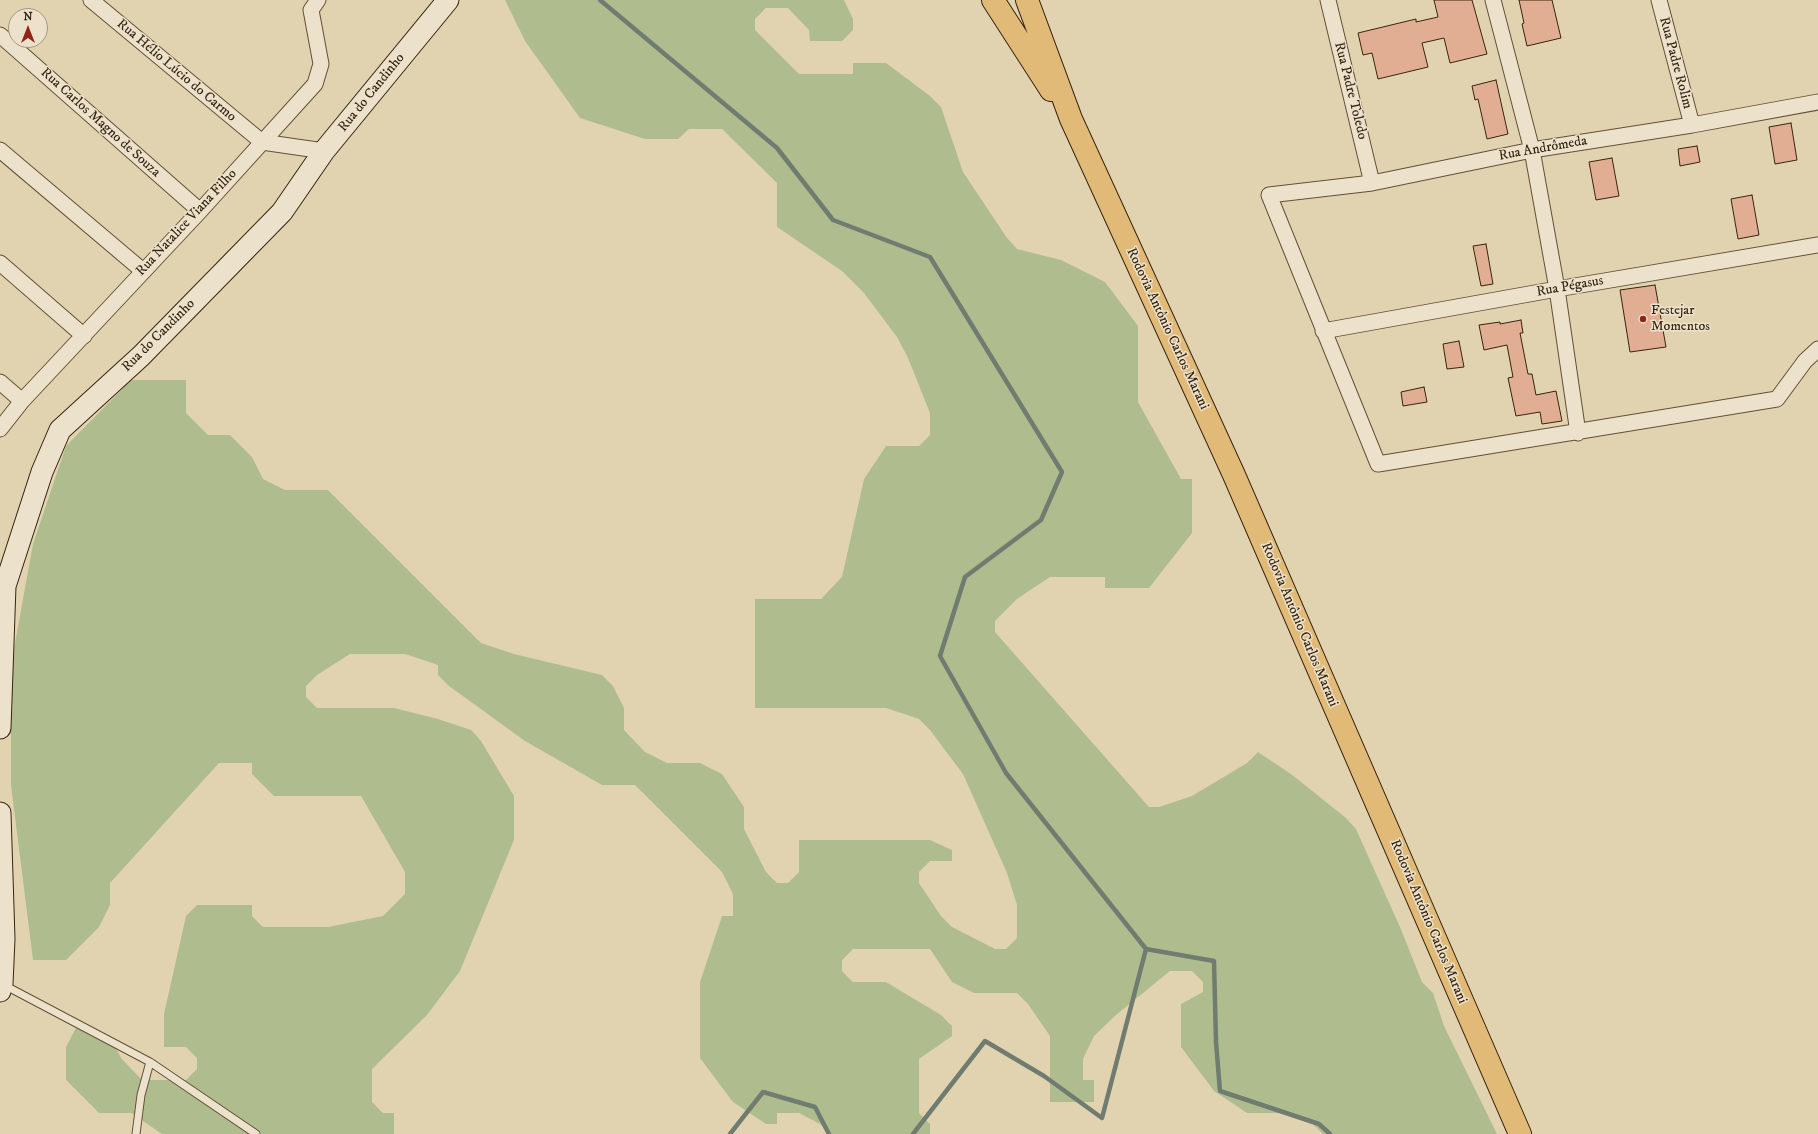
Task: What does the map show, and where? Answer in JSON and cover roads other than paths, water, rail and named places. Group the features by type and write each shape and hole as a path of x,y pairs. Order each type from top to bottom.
{"main road":[{"name":"Rodovia Antônio Carlos Marani","path":"993,0 1071,119"},
{"name":"Rodovia Antônio Carlos Marani","path":"1028,0 1071,119 1234,474 1520,1134"}],"street":[{"name":"Rua Hélio Lúcio do Carmo","path":"91,0 262,142"},
{"name":"Rua Natalice Viana Filho","path":"0,429 22,401 200,211 315,84 321,64 310,10 318,0"},
{"name":"Rua do Candinho","path":"0,728 5,586 42,472 60,430 141,356 282,212 324,151 448,0"},
{"name":"Rua Padre Toledo","path":"1328,0 1372,183"},
{"path":"1493,0 1532,150 1557,289 1578,433"},
{"name":"Rua Padre Rolim","path":"1659,0 1692,126"},
{"name":"Rua Carlos Magno de Souza","path":"0,34 200,211"},
{"name":"Rua Andrômeda","path":"1323,331 1269,195 1372,183 1532,150 1692,126 1818,102"},
{"path":"262,142 324,151"},
{"path":"0,150 143,271"},
{"name":"Rua Pégasus","path":"1323,331 1557,289 1818,245"},
{"path":"0,263 84,336"},
{"path":"1323,331 1378,464 1578,433 1777,399 1805,362 1818,349"},
{"path":"0,382 22,401"},
{"path":"0,813 4,939 1,988"}],"lane":[{"path":"1,988 150,1062 256,1134"},
{"path":"136,1134 141,1095 150,1062"}],"waterway":[{"path":"600,0 777,148 833,220 930,257 1062,472 1041,520 965,577 940,656 1006,773 1146,949 1102,1118 1044,1076 985,1041 913,1134"},
{"path":"1146,949 1214,961 1216,1042 1220,1091 1319,1124 1330,1134"},
{"path":"730,1134 763,1092 815,1107 829,1134"}],"place":[{"name":"Festejar Momentos","path":"1643,319"}]}
